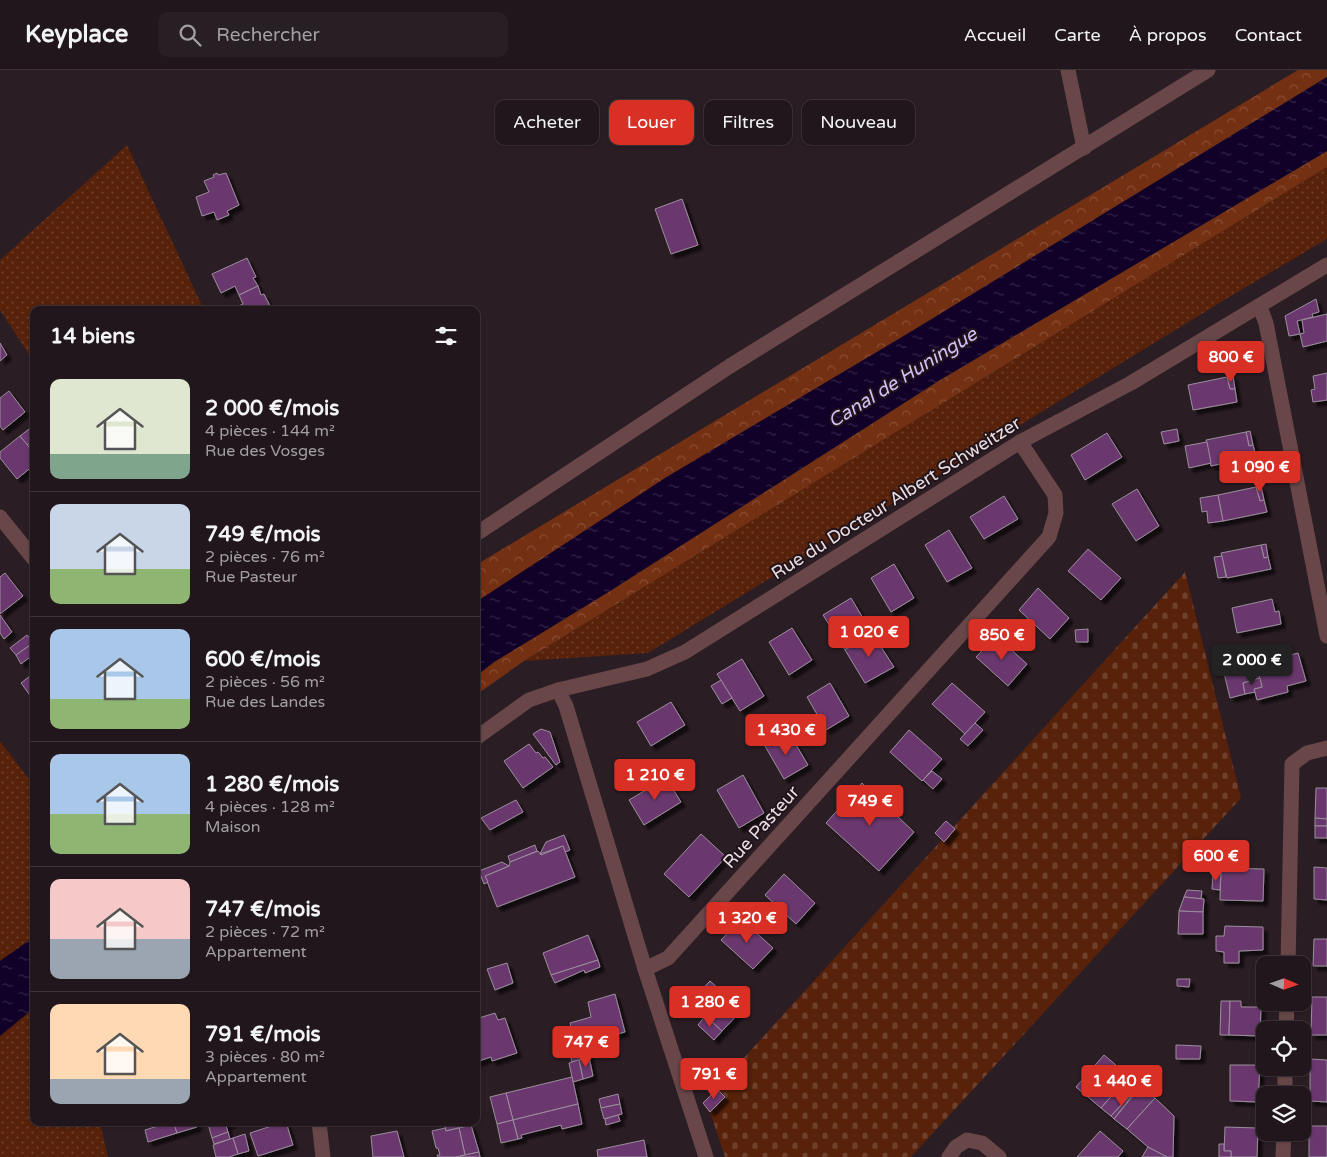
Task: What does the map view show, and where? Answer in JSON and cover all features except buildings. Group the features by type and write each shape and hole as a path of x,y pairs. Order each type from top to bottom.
{"street":[{"path":"1068,70 1084,148"},
{"path":"480,531 730,366 1208,70"},
{"name":"Rue du Docteur Albert Schweitzer","path":"480,735 529,700 558,690 647,669 685,652 1020,442 1131,383 1327,265"},
{"path":"1260,307 1268,333 1327,636"},
{"name":"Rue Pasteur","path":"646,969 668,958 1049,537 1056,513 1055,495 1020,442"},
{"path":"0,517 30,554"},
{"path":"558,690 566,706 646,969 706,1157"},
{"path":"1288,956 1292,764 1307,753 1327,748"},
{"path":"319,1126 323,1157"},
{"path":"949,1157 956,1147 967,1140 982,1143 999,1157"},
{"path":"1283,1157 1284,1141"}],"green space":[{"path":"1298,70 1327,70 1327,77 917,328 480,600 480,563"},
{"path":"127,145 202,306 30,306 30,356 0,310 0,260"},
{"path":"1327,151 1327,167 524,661 480,692 480,673 494,662 610,591 940,380"},
{"path":"1327,167 1327,239 648,653 524,661"},
{"path":"1185,572 1241,798 911,1157 725,1157 710,1112 703,1103"},
{"path":"0,741 30,781 30,1126 101,1126 108,1157 0,1157"}],"water":[{"name":"Canal de Huningue","path":"1327,77 1327,151 940,380 610,591 494,662 480,673 480,599 665,478 917,328"},
{"path":"30,940 30,1011 0,1036 0,961"}]}
